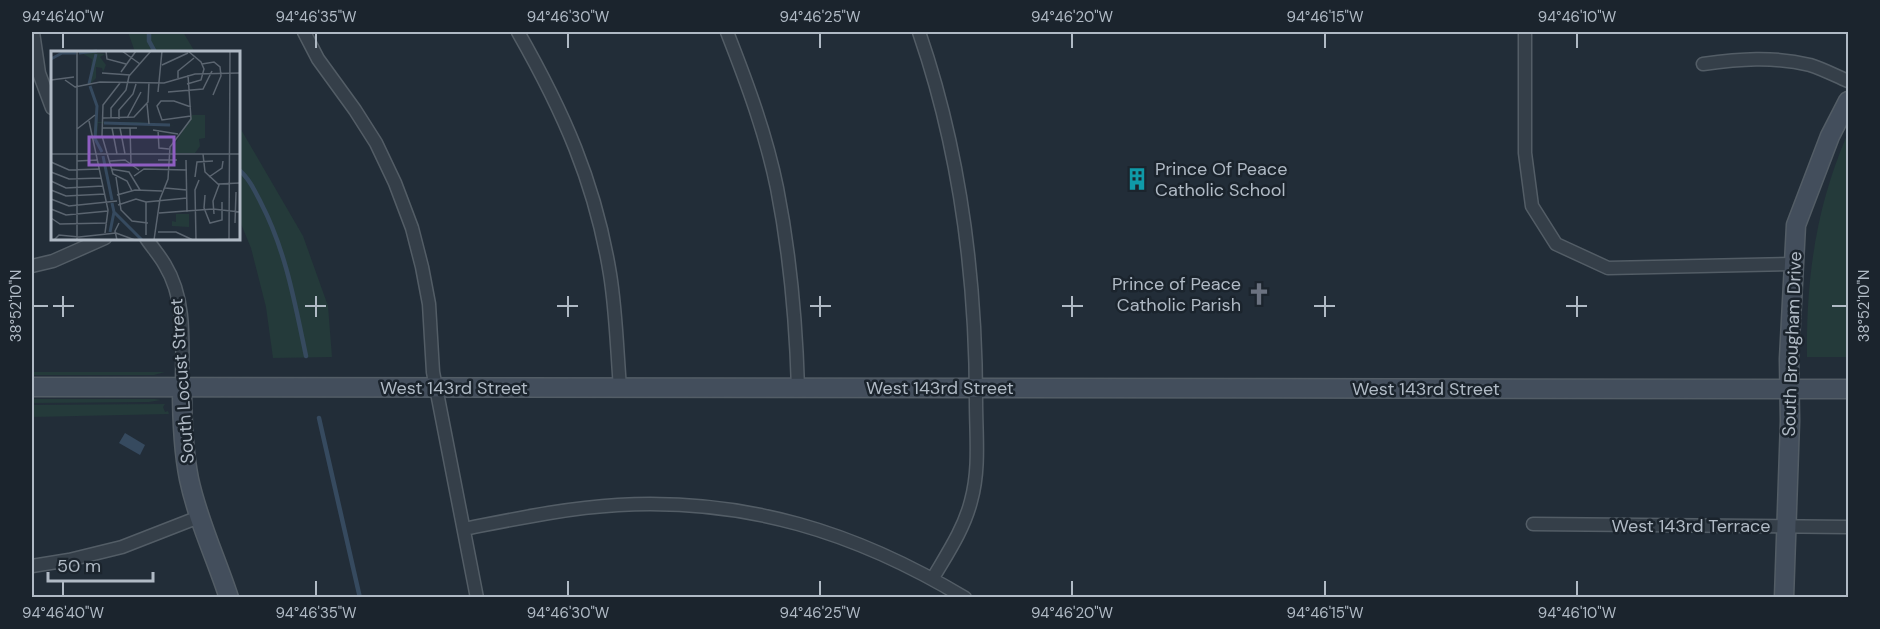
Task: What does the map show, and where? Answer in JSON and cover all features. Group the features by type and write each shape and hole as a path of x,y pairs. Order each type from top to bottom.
{"street":[{"path":"33,32 33,47 39,73 51,105"},
{"path":"304,32 318,59 376,143 395,183 412,228 429,303 433,372 477,597"},
{"path":"518,32 547,82 569,129 600,222 615,309 620,388"},
{"path":"727,32 761,126 777,187 792,277 796,316 798,388"},
{"path":"919,32 945,120 959,184 969,248 975,318 976,478 971,501 960,529 933,578"},
{"path":"1525,32 1525,153 1532,206 1556,244 1608,268 1794,264"},
{"path":"1703,64 1746,58 1778,59 1811,66 1848,81"},
{"name":"South Brougham Drive","path":"1784,597 1789,359 1796,225 1830,136 1848,101"},
{"path":"32,266 53,261 100,240"},
{"name":"South Locust Street","path":"147,240 165,265 177,291 181,312 184,444 189,480 229,597"},
{"name":"West 143rd Street","path":"32,387 1848,389"},
{"path":"464,529 561,511 617,505 671,504 717,508 762,515 853,541 905,563 965,597"},
{"path":"32,566 122,547 200,517"},
{"name":"West 143rd Terrace","path":"1533,524 1848,526"}],"green space":[{"path":"128,32 183,32 194,51 135,51"},
{"path":"240,128 303,236 328,306 332,357 273,358 266,307 251,248 240,221"},
{"path":"1848,133 1848,357 1807,357 1808,299 1815,243 1828,188"},
{"path":"32,372 165,372 154,375 32,375"},
{"path":"32,399 155,399 161,400 32,403"},
{"path":"165,404 163,407 165,412 168,411 169,414 32,417 32,405"}],"water":[{"path":"125,433 145,445 140,455 119,443"}],"waterway":[{"path":"149,32 149,41 154,51"},
{"path":"240,171 254,189 277,240 289,278 306,356"},
{"path":"319,418 360,598"}],"place":[{"name":"Prince Of Peace Catholic School","path":"1137,179"},
{"name":"Prince of Peace Catholic Parish","path":"1259,294"}]}
